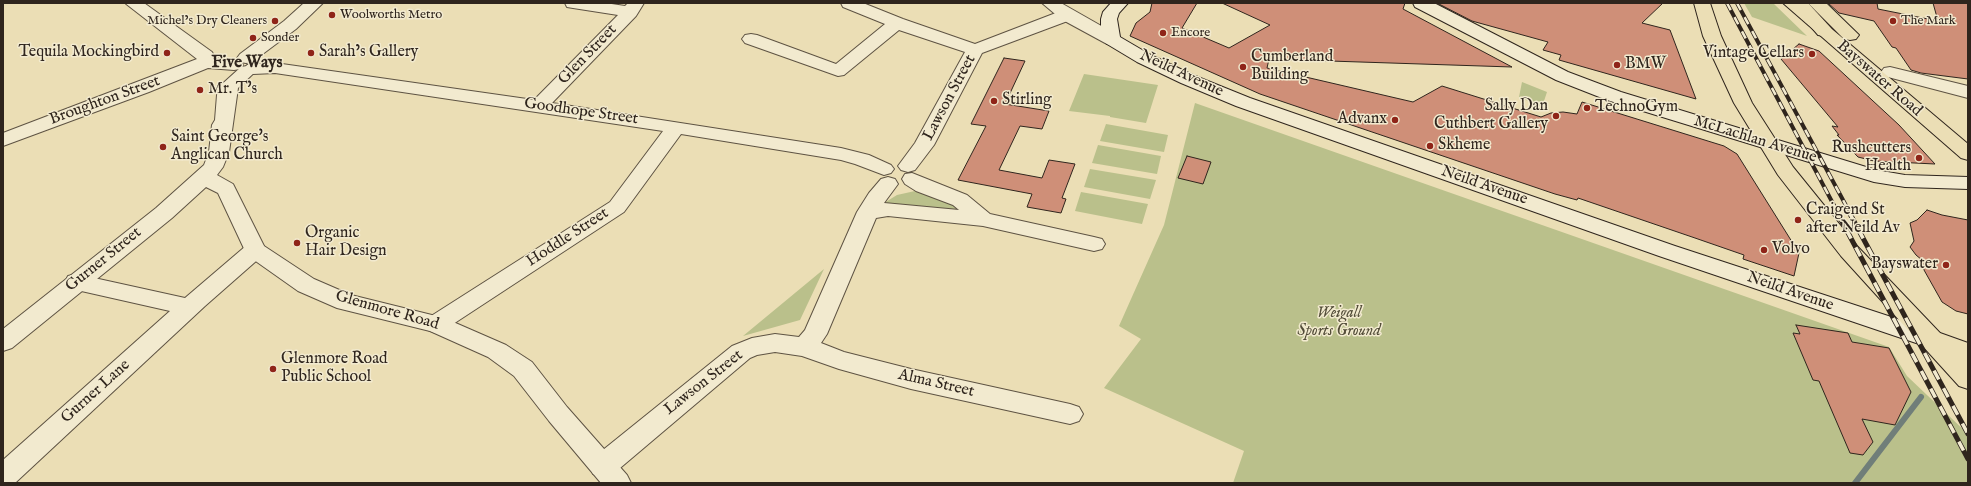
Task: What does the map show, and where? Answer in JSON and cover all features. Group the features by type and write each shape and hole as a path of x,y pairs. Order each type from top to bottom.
{"main road":[{"path":"1692,3 1712,36 1743,103 1767,144 1789,176 1849,251 1968,379"},
{"path":"1702,3 1712,36"},
{"name":"Bayswater Road","path":"1791,3 1968,154"},
{"path":"1799,3 1824,31"},
{"path":"1819,6 1890,72 1968,151"},
{"path":"1931,339 1968,353"}],"street":[{"path":"133,3 206,56 243,64 266,53 318,7 319,3"},
{"path":"255,250 244,224 226,189 204,177 217,159 222,125 216,122 215,97 219,86 315,3"},
{"path":"573,3 633,7"},
{"path":"849,3 975,50"},
{"name":"Neild Avenue","path":"1050,3 1067,15 1143,58 1243,102 1667,251 1931,339"},
{"name":"McLachlan Avenue","path":"1421,3 1562,76 1588,87 1767,144 1882,178 1905,181 1968,183"},
{"name":"Glen Street","path":"540,106 633,7"},
{"path":"1067,15 1091,16 1116,8"},
{"path":"1113,40 1109,26 1116,8"},
{"name":"Lawson Street","path":"910,173 975,50 1067,15"},
{"path":"751,38 838,72 897,22"},
{"name":"Goodhope Street","path":"243,64 540,106 841,154 862,160 886,177"},
{"name":"Broughton Street","path":"3,140 142,88 243,64"},
{"path":"1890,72 1968,92"},
{"name":"Hoddle Street","path":"436,324 617,207 676,127"},
{"path":"805,348 815,334 868,212 886,177 904,184 910,173 923,186 960,200 983,219"},
{"name":"Gurner Street","path":"3,340 164,213 204,177"},
{"path":"868,212 888,209 983,219 1094,244"},
{"name":"Glenmore Road","path":"255,250 306,285 345,302 436,324 497,351 523,369 558,414 610,475"},
{"name":"Gurner Lane","path":"3,477 255,250"},
{"path":"76,282 190,307"},
{"name":"Lawson Street","path":"610,475 741,352 752,346 775,343 805,348"},
{"name":"Alma Street","path":"805,348 839,360 911,379 1070,414"}],"green space":[{"path":"1744,3 1773,3 1807,36 1752,17"},
{"path":"1084,74 1158,85 1146,123 1110,116 1069,111"},
{"path":"1522,82 1547,92 1542,107 1519,97"},
{"name":"Weigall Sports Ground","path":"1195,103 1889,347 1907,376 1968,434 1968,483 1233,483 1244,451 1104,388 1141,339 1119,326 1164,225"},
{"path":"1106,124 1168,135 1164,152 1100,141"},
{"path":"1098,145 1161,156 1157,174 1092,163"},
{"path":"1090,169 1156,180 1150,199 1084,187"},
{"path":"915,191 924,192 969,213 884,205 884,203 897,195"},
{"path":"1081,192 1148,204 1142,224 1075,211"},
{"path":"824,269 800,320 743,336"}],"building":[{"path":"1152,3 1197,3 1182,28 1229,48 1270,25 1222,3 1405,3 1403,9 1512,67 1269,59 1267,68 1413,102 1442,86 1541,117 1551,113 1563,112 1577,114 1582,102 1724,146 1737,154 1799,253 1794,276 1743,259 1744,255 1578,198 1577,200 1555,194 1260,94 1130,36 1136,23 1150,12"},
{"path":"1437,3 1663,3 1642,23 1670,30 1696,99 1559,60 1561,55 1543,50 1548,42 1472,21"},
{"path":"1828,3 1877,3 1878,9 1938,21 1933,3 1968,3 1968,79 1921,73 1911,70 1896,48 1892,47 1874,21 1839,13"},
{"path":"1799,44 1819,51 1899,125 1935,164 1874,161 1858,157 1837,135 1839,135 1832,126 1838,127 1781,59"},
{"path":"1004,58 1025,61 1005,104 1049,111 1042,129 1020,126 999,170 1042,178 1049,160 1075,164 1062,198 1066,199 1061,213 1027,207 1032,194 958,180 986,126 971,124"},
{"path":"1187,156 1211,162 1203,184 1178,178"},
{"name":"Bayswater","path":"1927,210 1942,215 1968,220 1968,314 1956,311 1942,302 1924,270 1922,260 1910,247 1914,241 1910,223 1917,220"},
{"path":"1796,325 1848,333 1852,342 1889,348 1911,392 1895,425 1862,419 1873,442 1863,455 1850,453 1819,381 1813,380 1793,333 1800,334"}],"waterway":[{"path":"1855,483 1921,397"}],"railway":[{"path":"1727,3 1838,213"},
{"path":"1737,3 1850,213"},
{"path":"1837,212 1968,459"},
{"path":"1849,212 1968,434"}],"place":[{"name":"Woolworths Metro","path":"332,15"},
{"name":"Michel’s Dry Cleaners","path":"275,21"},
{"name":"The Mark","path":"1893,21"},
{"name":"Encore","path":"1163,33"},
{"name":"Sonder","path":"253,38"},
{"name":"Tequila Mockingbird","path":"167,53"},
{"name":"Sarah’s Gallery","path":"311,53"},
{"name":"Vintage Cellars","path":"1812,54"},
{"name":"BMW","path":"1617,65"},
{"name":"Cumberland Building","path":"1243,67"},
{"name":"Mr. T's","path":"200,90"},
{"name":"Stirling","path":"994,101"},
{"name":"TechnoGym","path":"1587,108"},
{"name":"Sally Dan Cuthbert Gallery","path":"1556,116"},
{"name":"Advanx","path":"1395,120"},
{"name":"Skheme","path":"1430,146"},
{"name":"Saint George's Anglican Church","path":"163,147"},
{"name":"Rushcutters Health","path":"1919,158"},
{"name":"Craigend St after Neild Av","path":"1798,220"},
{"name":"Organic Hair Design","path":"297,243"},
{"name":"Volvo","path":"1764,250"},
{"name":"Bayswater","path":"1946,265"},
{"name":"Glenmore Road Public School","path":"273,369"}],"district":[{"name":"Five Ways","path":"247,64"}]}
